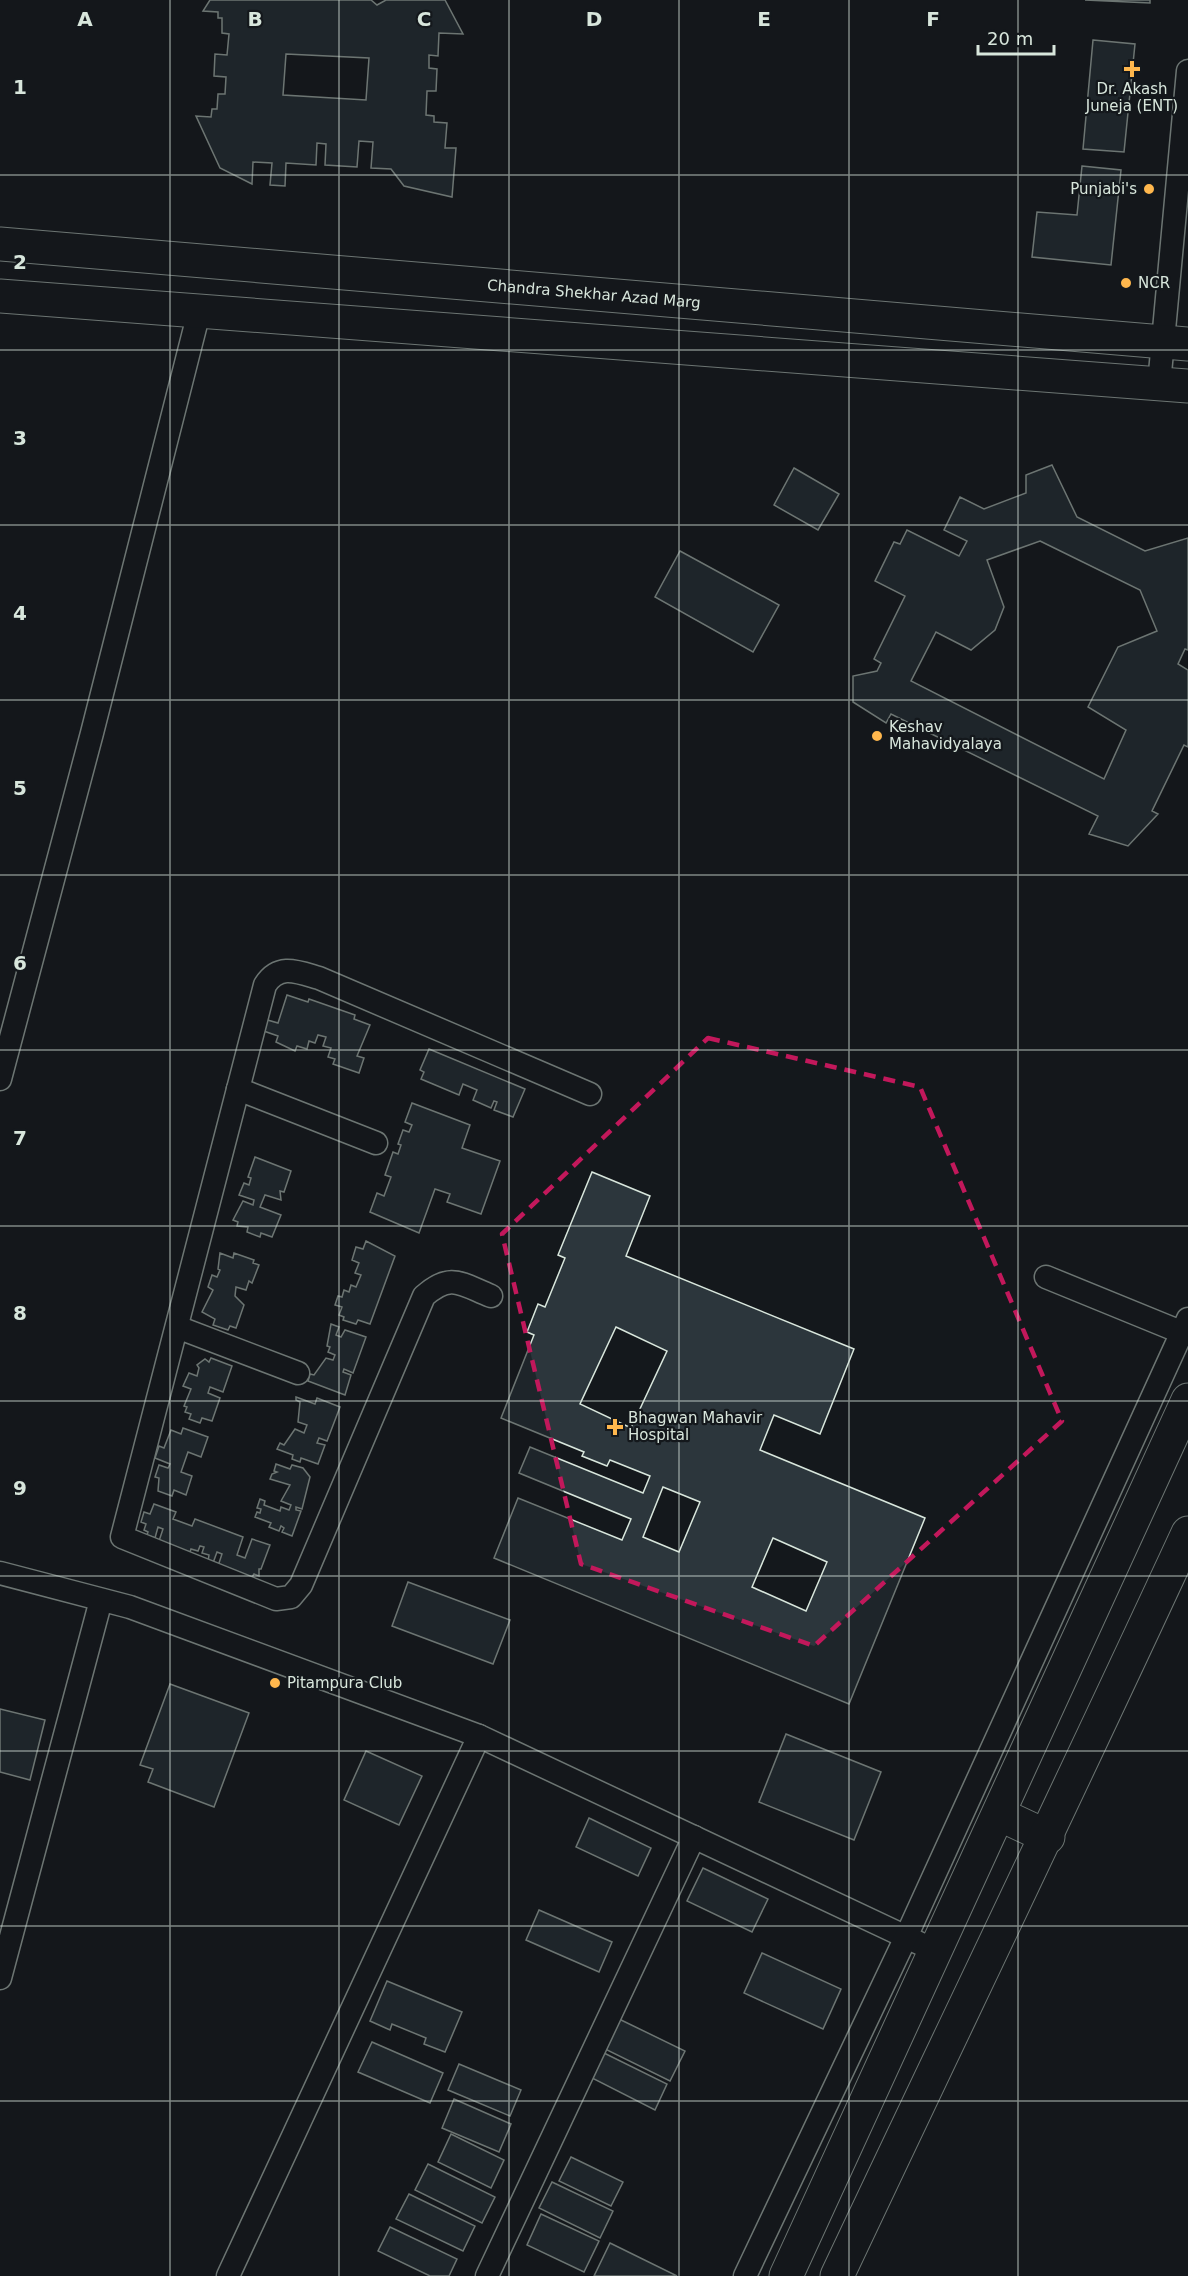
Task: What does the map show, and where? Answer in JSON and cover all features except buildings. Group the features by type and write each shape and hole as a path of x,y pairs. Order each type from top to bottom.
{"street":[{"path":"0,296 1174,385 1188,71"},
{"name":"Chandra Shekhar Azad Marg","path":"0,244 1175,342"},
{"path":"0,1079 92,733 199,312"},
{"path":"491,1296 451,1280 438,1284 424,1296 301,1585 291,1597 276,1599 122,1538 265,986 271,976 281,970 319,978 590,1094"},
{"path":"238,1089 376,1143"},
{"path":"745,2276 906,1937 1186,1329 1046,1276"},
{"path":"177,1327 298,1373"},
{"path":"786,2276 1188,1400"},
{"path":"837,2276 980,1972 1048,1837 1188,1533"},
{"path":"0,1573 130,1608 479,1736 935,1951"},
{"path":"0,1978 101,1600"},
{"path":"228,2276 479,1736"},
{"path":"999,1814 1048,1837"},
{"path":"487,2276 694,1837"}],"highlighted area":[{"path":"708,1038 920,1087 1062,1421 814,1646 581,1564 502,1234"}],"place":[{"name":"Dr. Akash Juneja (ENT)","path":"1132,69"},
{"name":"Punjabi's","path":"1149,189"},
{"name":"NCR","path":"1126,283"},
{"name":"Keshav Mahavidyalaya","path":"877,736"},
{"name":"Bhagwan Mahavir Hospital","path":"615,1427"},
{"name":"Pitampura Club","path":"275,1683"}]}
